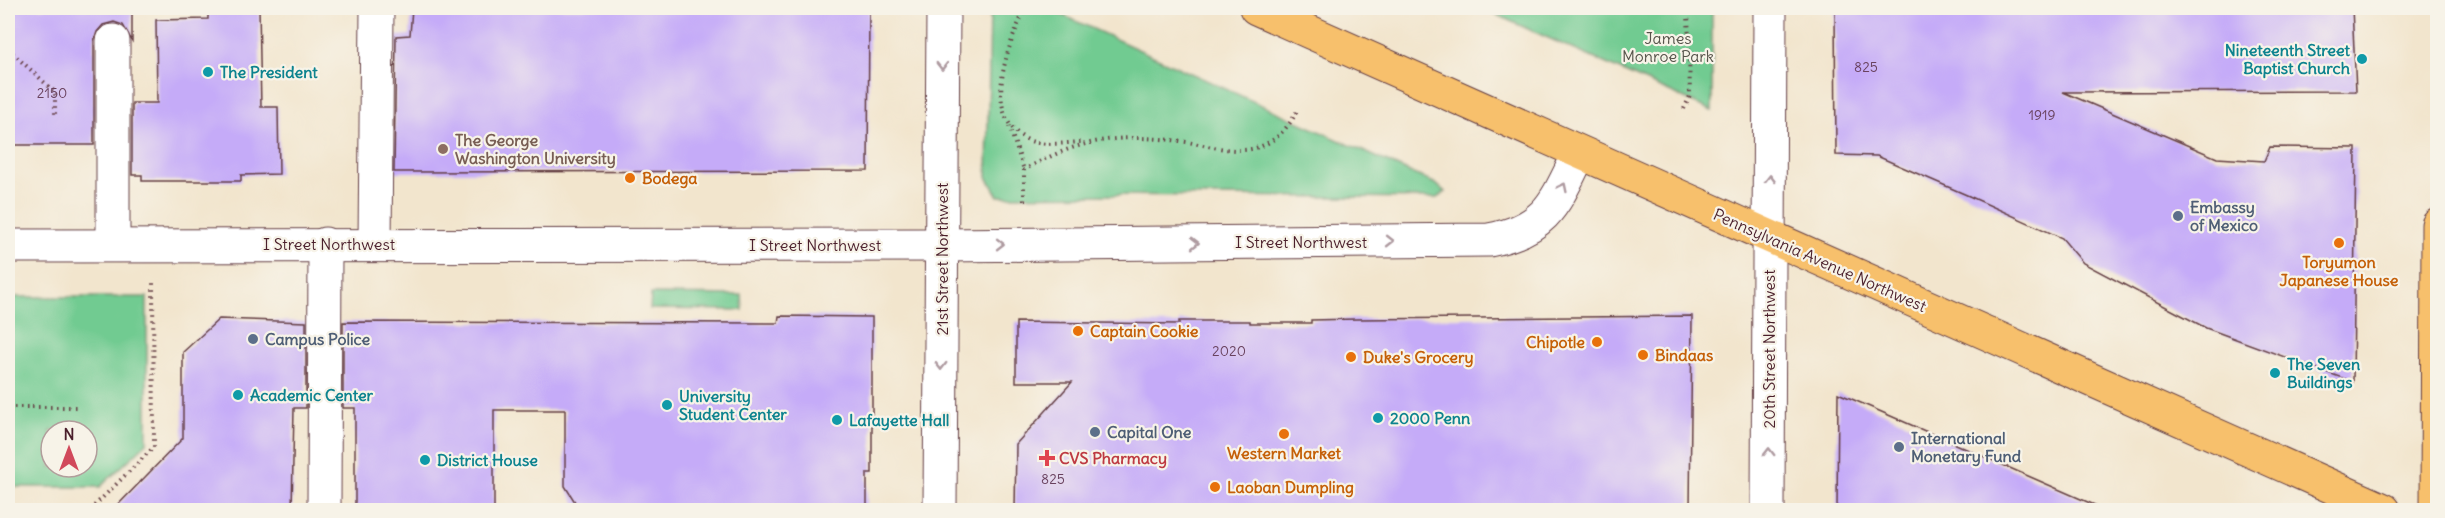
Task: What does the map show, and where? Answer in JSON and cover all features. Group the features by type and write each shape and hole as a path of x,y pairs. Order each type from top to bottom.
{"main road":[{"name":"Pennsylvania Avenue Northwest","path":"1256,8 1579,154 2384,510"},
{"path":"2437,510 2438,225"}],"street":[{"path":"375,244 377,8"},
{"name":"21st Street Northwest","path":"940,510 943,8"},
{"name":"20th Street Northwest","path":"1768,510 1770,8"},
{"path":"113,41 113,245"},
{"name":"I Street Northwest","path":"8,246 153,244 941,245 1489,240 1525,230 1540,220 1553,207 1579,154"},
{"path":"304,440 315,244"},
{"path":"315,244 324,510"}],"path":[{"path":"1024,201 1024,171 1001,93 1002,73 1015,29 1026,8"},
{"path":"1684,109 1690,96 1688,8"},
{"path":"8,49 55,92 55,116"},
{"path":"1008,120 1016,132 1027,140 1041,143 1162,139 1250,150 1283,132 1291,124 1298,109"},
{"path":"1024,171 1047,157 1085,142"},
{"path":"90,510 154,447 153,244"},
{"path":"8,407 79,407"}],"green space":[{"path":"990,8 1047,8 1436,184 1445,192 1438,198 998,196 987,177"},
{"name":"James Monroe Park","path":"1481,8 1712,8 1712,111"},
{"path":"651,294 742,295 743,310 650,309"},
{"path":"8,297 147,297 147,443 100,487 8,487"}],"building":[{"path":"8,8 132,8 132,41 123,25 114,22 103,25 94,41 94,145 8,145"},
{"name":"The President","path":"208,8 259,8 261,107 278,107 279,174 241,175 241,181 142,181 142,175 132,175 132,103 157,103 156,20 208,19"},
{"path":"412,8 869,8 868,171 394,172 396,36 410,35"},
{"path":"1835,8 2352,8 2356,91 2063,92 2217,158 2264,161 2270,147 2356,148 2353,382 2206,328 2083,263 2062,238 1969,196 1877,156 1836,155"},
{"path":"779,316 872,317 872,473 867,473 867,510 580,510 565,486 565,410 494,410 494,510 355,510 355,408 343,408 343,322 778,323"},
{"name":"2000 Penn","path":"1692,316 1690,510 1015,510 1016,444 1072,382 1016,382 1016,322 1311,323 1311,320 1357,319"},
{"name":"Academic Center","path":"219,319 306,322 306,408 294,408 292,510 113,510 183,438 183,352"},
{"name":"International Monetary Fund","path":"1838,393 2106,510 1837,510"}],"place":[{"name":"Nineteenth Street Baptist Church","path":"2362,59"},
{"name":"The President","path":"208,72"},
{"name":"The George Washington University","path":"443,149"},
{"name":"Bodega","path":"630,178"},
{"name":"Embassy of Mexico","path":"2178,216"},
{"name":"Toryumon Japanese House","path":"2339,243"},
{"name":"Captain Cookie","path":"1078,331"},
{"name":"Campus Police","path":"253,339"},
{"name":"Chipotle","path":"1597,342"},
{"name":"Bindaas","path":"1643,355"},
{"name":"Duke's Grocery","path":"1351,357"},
{"name":"The Seven Buildings","path":"2275,373"},
{"name":"Academic Center","path":"238,395"},
{"name":"University Student Center","path":"667,405"},
{"name":"2000 Penn","path":"1378,418"},
{"name":"Lafayette Hall","path":"837,420"},
{"name":"Capital One","path":"1095,432"},
{"name":"Western Market","path":"1284,434"},
{"name":"International Monetary Fund","path":"1899,447"},
{"name":"CVS Pharmacy","path":"1047,458"},
{"name":"District House","path":"425,460"},
{"name":"Laoban Dumpling","path":"1215,487"}]}
